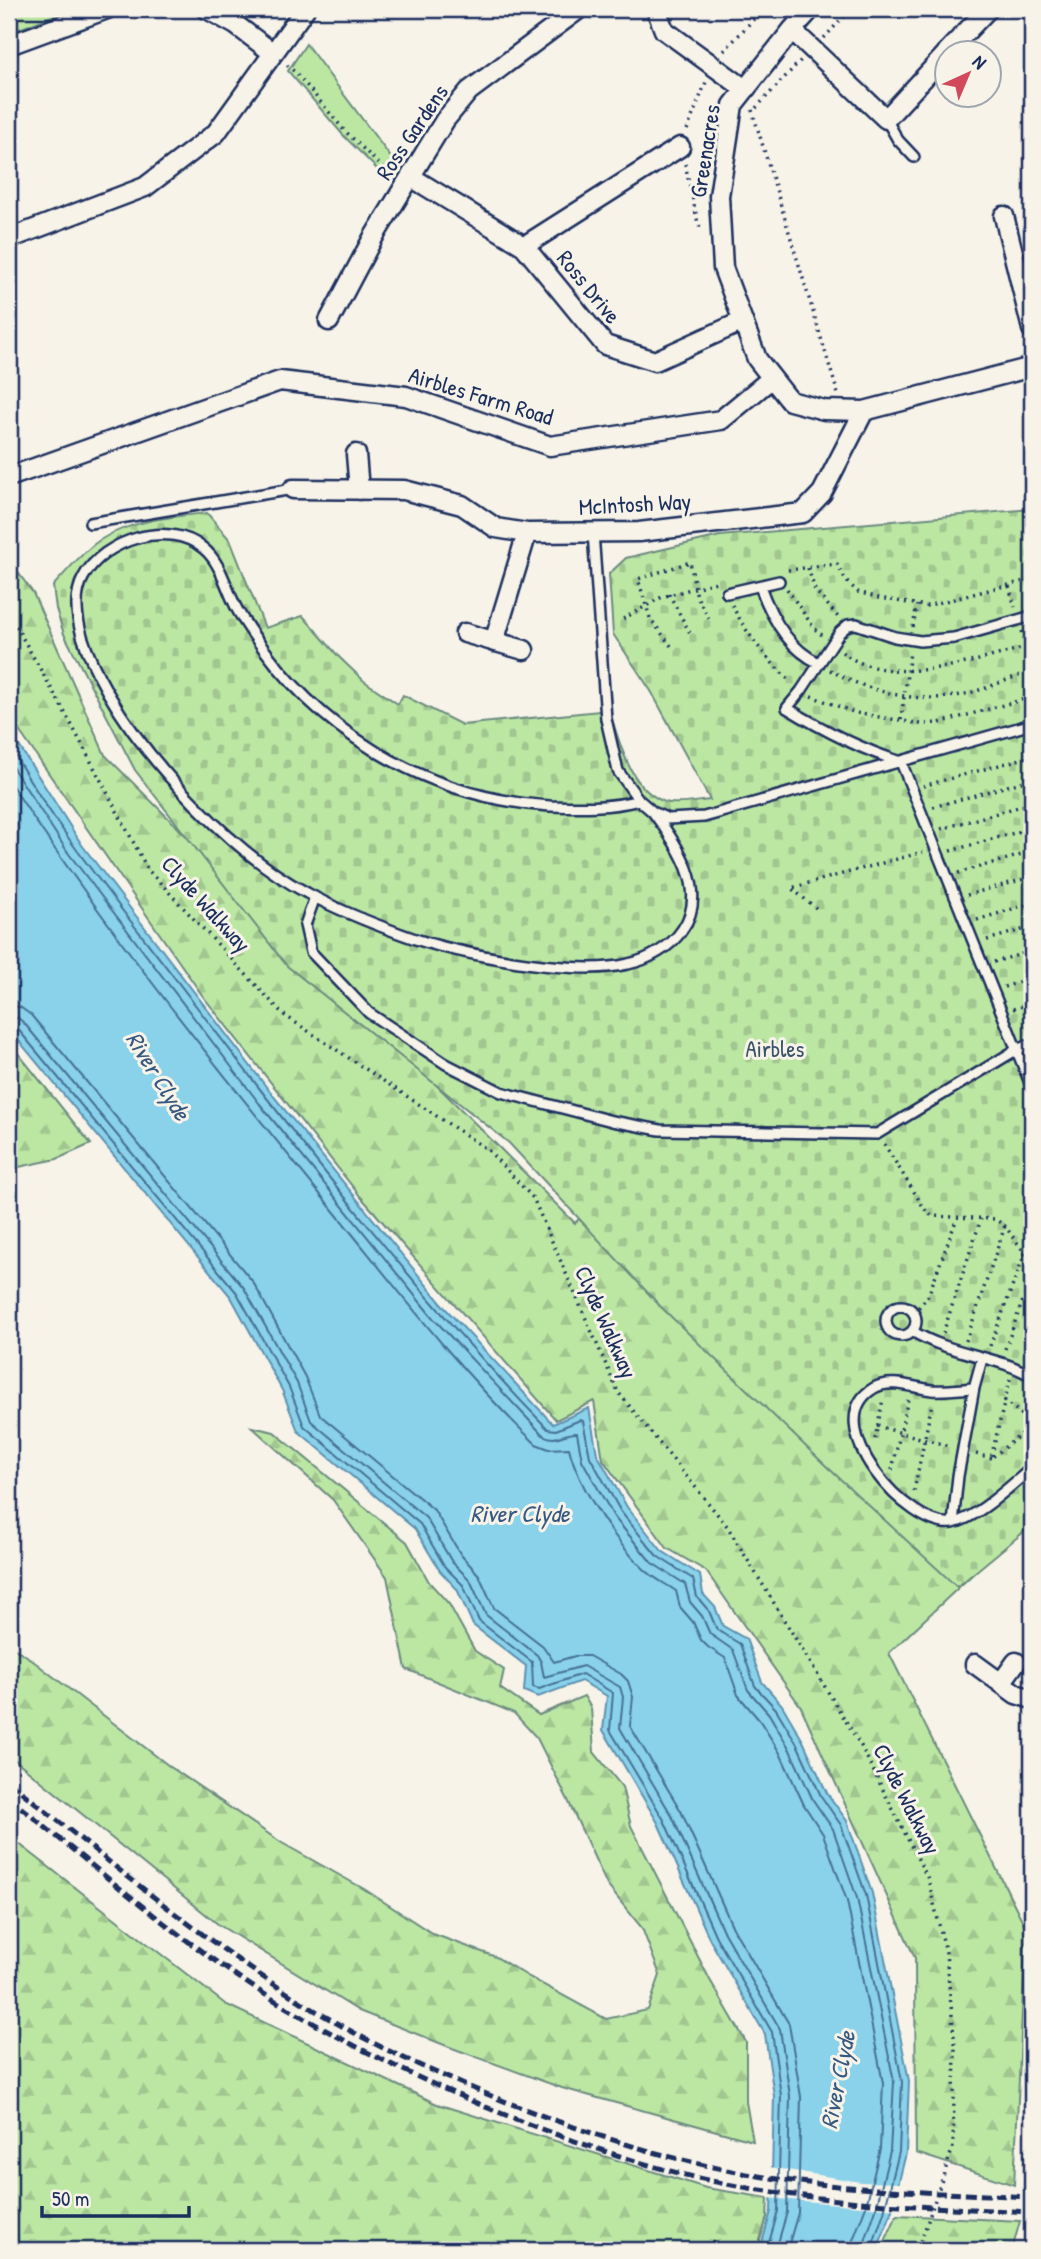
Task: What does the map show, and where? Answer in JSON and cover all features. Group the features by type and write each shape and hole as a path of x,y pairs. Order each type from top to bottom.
{"street":[{"path":"9,45 107,9"},
{"path":"207,9 236,25 273,53"},
{"path":"9,234 19,235 145,187 216,132 305,9"},
{"name":"Ross Gardens","path":"329,321 373,238 445,120 469,91 579,9"},
{"path":"656,9 664,30 745,89"},
{"name":"Greenacres","path":"811,9 733,104 719,195 723,268 757,359 790,401 824,410 855,412"},
{"path":"961,38 988,9"},
{"path":"792,30 887,118 932,69"},
{"path":"524,246 680,147"},
{"name":"Ross Drive","path":"407,182 524,246 605,345 655,361 743,321"},
{"path":"1004,216 1032,329"},
{"path":"855,412 1032,367"},
{"name":"Airbles Farm Road","path":"9,477 280,381 406,396 550,446 721,420 772,378"},
{"name":"McIntosh Way","path":"293,489 404,489 462,505 496,528 527,533 639,532 803,513 822,493 855,412"},
{"path":"356,454 359,490"},
{"path":"495,642 527,533"},
{"path":"465,633 524,650"},
{"path":"1001,1683 1016,1662"},
{"path":"975,1664 1016,1694 1032,1699"}],"lane":[{"path":"887,118 898,140 914,157"},
{"name":"McIntosh Way","path":"90,523 293,489"},
{"path":"593,532 606,719 618,771 670,835 684,860 691,883 692,903 689,919 680,934 652,956 631,964 580,968 450,949 406,936 315,897 288,882 251,856 220,827 174,782 138,740 90,660 78,620 77,590 85,573 99,558 124,543 169,534 186,537 202,546 220,570 239,612 268,655 284,673 332,721 397,763 435,782 468,793 522,804 578,807 639,800"},
{"path":"727,593 779,581"},
{"path":"760,586 773,618 785,635 809,659 819,663"},
{"path":"901,762 823,730 787,708 848,625 856,624 911,640 954,638 1032,616"},
{"path":"653,812 668,818 704,817 1032,724"},
{"path":"901,762 1032,1088"},
{"path":"315,897 305,925 312,952 369,1013 446,1064 500,1092 612,1121 660,1130 877,1134 1016,1050 1032,1045"},
{"path":"902,1306 914,1313 916,1322 912,1331 903,1336 894,1334 887,1326 887,1316 892,1308 902,1306"},
{"path":"912,1331 939,1345 1000,1362 1032,1376"},
{"path":"953,1523 974,1388 984,1359"},
{"path":"974,1388 935,1390 894,1383 878,1386 864,1397 856,1411 856,1437 878,1476 925,1518 953,1523 981,1508 1032,1468"}],"path":[{"path":"273,53 297,74 344,130 407,182"},
{"path":"745,89 837,391 855,412"},
{"path":"671,646 650,618 638,579 690,562 697,597 711,622"},
{"path":"1032,579 926,606 858,592 846,581 837,564 782,571 779,581 814,628 846,656 869,665 908,671 933,670 1032,645"},
{"path":"808,568 816,590 829,608 848,625"},
{"path":"669,594 692,637"},
{"path":"901,720 917,604"},
{"name":"Clyde Walkway","path":"9,614 68,718 148,870 284,1014 488,1150 533,1198 618,1392 727,1526 860,1746 928,1879 946,1953 955,2047 953,2147 918,2250"},
{"path":"819,663 868,689 930,698 957,696 1032,671"},
{"path":"911,789 1032,756"},
{"path":"920,810 1032,779"},
{"path":"929,832 1032,803"},
{"path":"816,908 791,888 1032,828"},
{"path":"946,876 1032,852"},
{"path":"955,898 1032,877"},
{"path":"965,923 1032,903"},
{"path":"973,944 1032,927"},
{"path":"982,966 1032,951"},
{"path":"992,990 1032,978"},
{"path":"877,1134 926,1211 932,1216 995,1219 1004,1226 1032,1263"},
{"path":"914,1313 928,1296 957,1218"},
{"path":"939,1345 981,1219"},
{"path":"962,1353 1004,1226"},
{"path":"984,1359 1025,1253"},
{"path":"1000,1362 1032,1276"},
{"path":"991,1458 1012,1367"},
{"path":"864,1455 874,1444 883,1398 878,1386"},
{"path":"888,1485 911,1387"},
{"path":"910,1507 935,1390"},
{"path":"991,1458 1032,1425 1004,1401"},
{"path":"877,1426 991,1458"}],"green space":[{"path":"9,9 70,9 9,33"},
{"path":"306,44 395,163 388,180 344,136 288,71"},
{"name":"Airbles","path":"1032,509 1032,1525 957,1587 660,1306 509,1143 287,966 135,770 64,634 56,609 53,586 88,549 112,533 152,520 207,513 230,540 265,628 303,616 364,681 398,704 403,695 462,725 609,710 634,776 653,796 665,802 681,803 710,800 651,691 613,634 609,574 626,558 720,536"},
{"path":"9,560 33,593 105,755 575,1223 579,1219 974,1573 889,1653 1026,1928 1014,2185 916,2153 915,1958 801,1707 706,1571 667,1548 603,1460 594,1401 556,1420 360,1196 202,995 9,716"},
{"path":"9,1042 91,1144 57,1159 9,1169"},
{"path":"252,1427 274,1432 407,1542 429,1582 449,1604 475,1651 504,1670 500,1688 539,1715 584,1696 591,1708 594,1752 622,1787 631,1826 710,1980 746,2042 746,2102 753,2141 562,2088 359,2011 219,1925 9,1755 9,1646 24,1654 169,1766 282,1843 364,1889 433,1934 496,1957 606,2019 648,2010 660,1975 642,1928 607,1885 537,1738 514,1713 406,1669 387,1577 333,1500"},
{"path":"9,1836 225,2004 437,2104 706,2188 768,2198 767,2217 757,2250 9,2250"},
{"path":"897,2215 1020,2221 1012,2250 881,2250"}],"water":[{"name":"River Clyde","path":"9,730 82,845 271,1093 445,1308 553,1424 589,1408 597,1454 627,1507 662,1551 700,1575 703,1594 715,1607 723,1626 746,1639 762,1682 782,1705 803,1741 827,1793 847,1821 872,1893 909,2081 906,2153 891,2214 877,2250 760,2250 771,2211 774,2096 765,2034 710,1940 658,1823 603,1730 607,1696 581,1681 538,1697 524,1691 526,1666 473,1625 457,1589 440,1571 415,1529 298,1431 282,1390 231,1297 9,1029"}],"pier":[{"path":"769,2167 861,2182 902,2183 896,2209 768,2198"}],"railway":[{"path":"9,1782 174,1913 259,1975 363,2038 467,2086 542,2116 619,2142 737,2172 841,2186 1032,2197"},
{"path":"9,1798 164,1923 261,1992 367,2052 514,2118 641,2163 732,2185 845,2201 1032,2212"}]}
